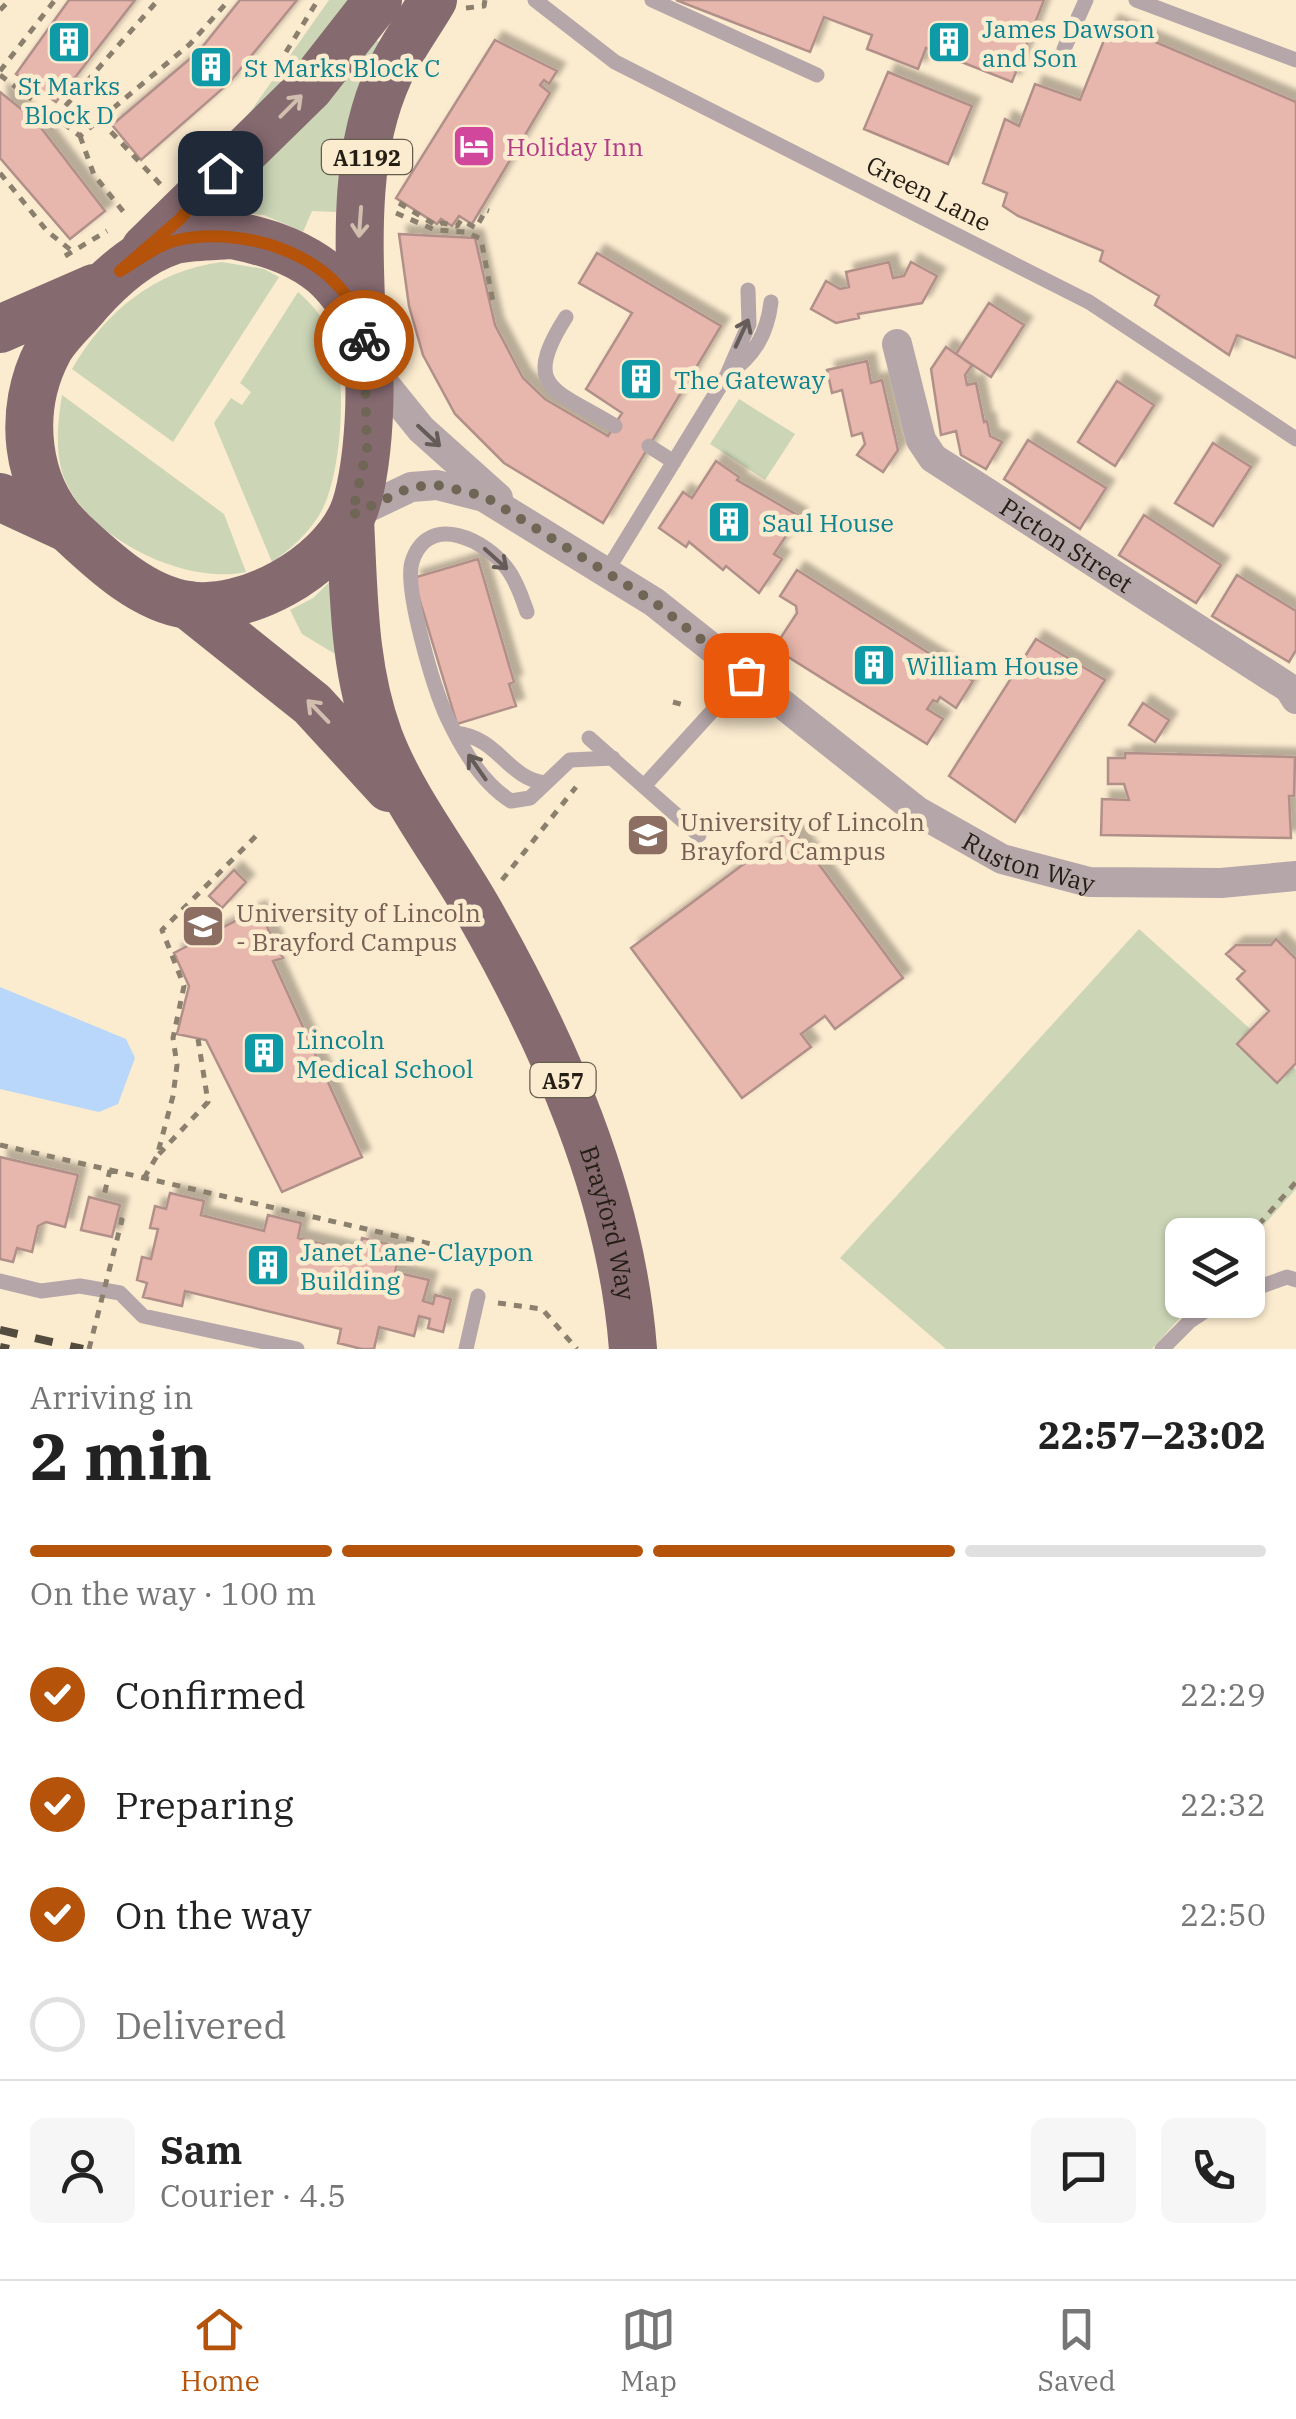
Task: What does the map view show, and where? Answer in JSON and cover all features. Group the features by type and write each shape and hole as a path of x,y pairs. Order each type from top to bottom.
{"main road":[{"path":"0,329 180,219 220,173 310,87 378,0"},
{"name":"A1192","path":"364,345 358,229 368,148 388,75 433,0"},
{"path":"0,497 69,529 114,570 148,590 188,605 243,600 287,583 351,517 367,448 364,345 318,268 272,243 232,235 172,241 100,268 48,350 29,412 30,460 69,529"},
{"name":"Brayford Way","path":"351,517 359,673 380,740 526,995 592,1150 623,1277 633,1349"},
{"name":"Brayford Way","path":"188,605 312,704 431,835"}],"street":[{"name":"Picton Street","path":"897,344 921,440 933,458 1289,688 1296,699"},
{"name":"Ruston Way","path":"364,345 421,429 510,512"},
{"name":"Ruston Way","path":"351,517 411,487 437,485 484,496 654,602 917,812 1002,859 1089,882 1221,883 1296,876"}],"lane":[{"name":"Green Lane","path":"535,0 615,62 1089,302 1296,439"},
{"path":"652,0 817,75"},
{"path":"1064,49 1086,0"},
{"path":"1136,0 1296,60"},
{"path":"605,574 727,375 748,324 748,290"},
{"path":"727,375 746,362 768,328 771,302"},
{"path":"566,316 543,354 544,376 552,388 614,426"},
{"path":"649,446 674,462"},
{"path":"527,612 506,566 469,538 447,532 422,544 412,562 410,587 446,715 496,792 511,802 530,798 570,760 613,758"},
{"path":"646,785 746,675"},
{"path":"456,733 476,736 530,781 545,783"},
{"path":"589,738 699,835"},
{"path":"1265,1285 1287,1277 1296,1280"},
{"path":"0,1281 41,1291 80,1286 120,1294 143,1316 297,1349"},
{"path":"466,1349 478,1296"},
{"path":"1162,1349 1195,1318"}],"path":[{"path":"0,10 10,0"},
{"path":"55,0 0,73 80,136 94,176 128,218"},
{"path":"55,118 158,0"},
{"path":"80,136 190,44 229,0"},
{"path":"99,119 166,190"},
{"path":"0,173 46,231 100,268"},
{"path":"395,200 437,226 442,222 458,226 460,220 476,228 489,211"},
{"path":"394,211 435,230 466,232 481,239 493,302"},
{"path":"673,702 690,707"},
{"path":"500,882 580,783"},
{"path":"157,1156 172,1096 176,1065 173,1038 184,986 162,930 256,836"},
{"path":"144,1178 157,1156 208,1102 198,1038"},
{"path":"0,1145 456,1250"},
{"path":"102,1200 110,1170"},
{"path":"1265,1218 1296,1182"},
{"path":"90,1349 122,1220 116,1218"},
{"path":"496,1289 495,1303 542,1309 576,1349"}],"green space":[{"path":"329,0 358,0 234,135"},
{"path":"370,36 382,44 337,212 312,211 303,232 264,215 216,210"},
{"path":"222,262 264,269 279,277 173,442 72,369 100,329 134,297 175,274"},
{"path":"298,292 322,318 334,342 341,388 340,433 333,477 321,512 299,540 272,562 214,423 231,398 242,405 251,392 240,383"},
{"path":"62,395 224,514 246,572 194,571 166,563 138,551 90,517 62,472 58,423"},
{"path":"739,399 795,434 765,480 710,444"},
{"path":"339,573 340,657 302,634 290,610 313,598"},
{"path":"1139,929 1296,1070 1296,1189 1265,1224 1265,1218 1165,1218 1165,1318 1180,1318 1152,1349 946,1349 840,1258"}],"water":[{"path":"0,987 126,1039 135,1058 118,1104 99,1112 0,1089"}],"building":[{"name":"St Marks Block D","path":"69,0 135,0 56,102 16,74"},
{"name":"St Marks Block C","path":"240,0 297,0 229,83 141,160 112,125 199,51"},
{"name":"James Dawson and Son","path":"676,0 1044,0 1012,82 926,48 918,69 867,49 872,35 824,17 810,52"},
{"path":"1111,23 1296,102 1296,358 1237,335 1229,355 1155,305 1159,296 1100,261 1103,251 1018,216 1003,206 1007,193 983,183 1005,119 1019,126 1035,84 1080,100"},
{"name":"Holiday Inn","path":"495,40 557,71 549,84 544,80 540,85 550,93 472,224 459,216 452,226 441,219 437,224 396,198"},
{"path":"888,72 972,106 948,164 864,129"},
{"path":"0,92 35,120 105,211 70,239 0,158"},
{"name":"The Gateway","path":"399,234 475,238 495,325 523,378 545,399 608,436 622,413 586,389 632,313 579,283 597,253 721,326 603,523 504,463 455,414 423,355 409,306"},
{"path":"889,262 893,278 904,276 911,262 937,276 922,303 858,314 859,318 836,323 811,309 826,281 840,289 849,287 846,272"},
{"path":"989,303 1024,325 991,377 956,354"},
{"path":"946,347 972,365 965,375 967,385 976,383 990,436 1002,442 986,469 961,455 956,431 941,435 931,369"},
{"path":"867,361 871,383 882,380 898,450 883,472 857,455 865,444 862,433 852,436 842,390 832,393 827,370"},
{"path":"1117,381 1154,405 1115,466 1078,442"},
{"path":"1028,440 1106,488 1080,529 1004,479"},
{"path":"1213,443 1251,467 1213,526 1175,503"},
{"name":"Saul House","path":"716,461 739,477 737,480 799,516 774,554 782,559 759,593 726,566 723,570 689,542 686,547 659,528 683,492 692,498"},
{"path":"1144,515 1221,565 1196,603 1119,555"},
{"path":"478,559 514,682 509,684 516,706 457,724 413,578"},
{"name":"William House","path":"797,570 973,681 956,708 940,697 937,702 933,700 927,709 943,719 927,744 774,648 797,613 796,606 780,596"},
{"path":"1237,575 1296,611 1296,650 1289,662 1212,616"},
{"path":"1036,639 1105,680 1015,822 949,776"},
{"path":"1143,703 1169,720 1155,742 1129,725"},
{"path":"1125,753 1295,757 1294,796 1289,796 1291,838 1101,835 1102,799 1129,800 1124,784 1108,784 1108,758 1125,758"},
{"path":"792,828 903,978 835,1029 825,1016 801,1034 811,1047 742,1098 631,948"},
{"path":"234,870 246,882 222,908 209,896"},
{"name":"Lincoln Medical School","path":"258,909 283,958 273,961 362,1157 282,1192 206,1040 177,1034 189,986 174,953"},
{"path":"1276,939 1296,959 1296,1063 1277,1083 1237,1044 1269,1011 1237,979 1245,971 1226,954 1236,945 1271,945"},
{"path":"0,1157 78,1175 65,1227 46,1222 38,1226 32,1252 17,1248 13,1262 0,1259"},
{"name":"Janet Lane-Claypon Building","path":"170,1193 204,1201 201,1215 264,1231 268,1215 301,1223 298,1238 359,1253 362,1238 401,1247 395,1272 429,1280 423,1301 433,1304 435,1295 451,1299 443,1332 428,1328 430,1319 419,1316 414,1336 379,1327 374,1349 362,1349 338,1343 341,1329 185,1291 182,1306 143,1297 147,1283 137,1280 142,1257 151,1259 158,1229 150,1228 155,1206 166,1209"},
{"path":"89,1197 120,1205 112,1237 81,1230"}],"railway":[{"path":"0,1330 83,1349"},
{"path":"0,1347 9,1349"}],"way so far":[{"path":"364,340 367,448 352,515 411,487 437,485 484,496 555,545 654,602 746,675"}],"place":[{"name":"St Marks Block D","path":"69,42"},
{"name":"James Dawson and Son","path":"949,42"},
{"name":"St Marks Block C","path":"211,67"},
{"name":"Holiday Inn","path":"474,146"},
{"name":"The Gateway","path":"641,379"},
{"name":"Saul House","path":"729,522"},
{"name":"William House","path":"874,665"},
{"name":"University of Lincoln Brayford Campus","path":"648,835"},
{"name":"University of Lincoln - Brayford Campus","path":"203,926"},
{"name":"Lincoln Medical School","path":"264,1053"},
{"name":"Janet Lane-Claypon Building","path":"268,1265"}],"route":[{"path":"220,173 180,219 120,271 172,241 232,235 272,243 318,268 343,296 362,328 364,340"}]}
